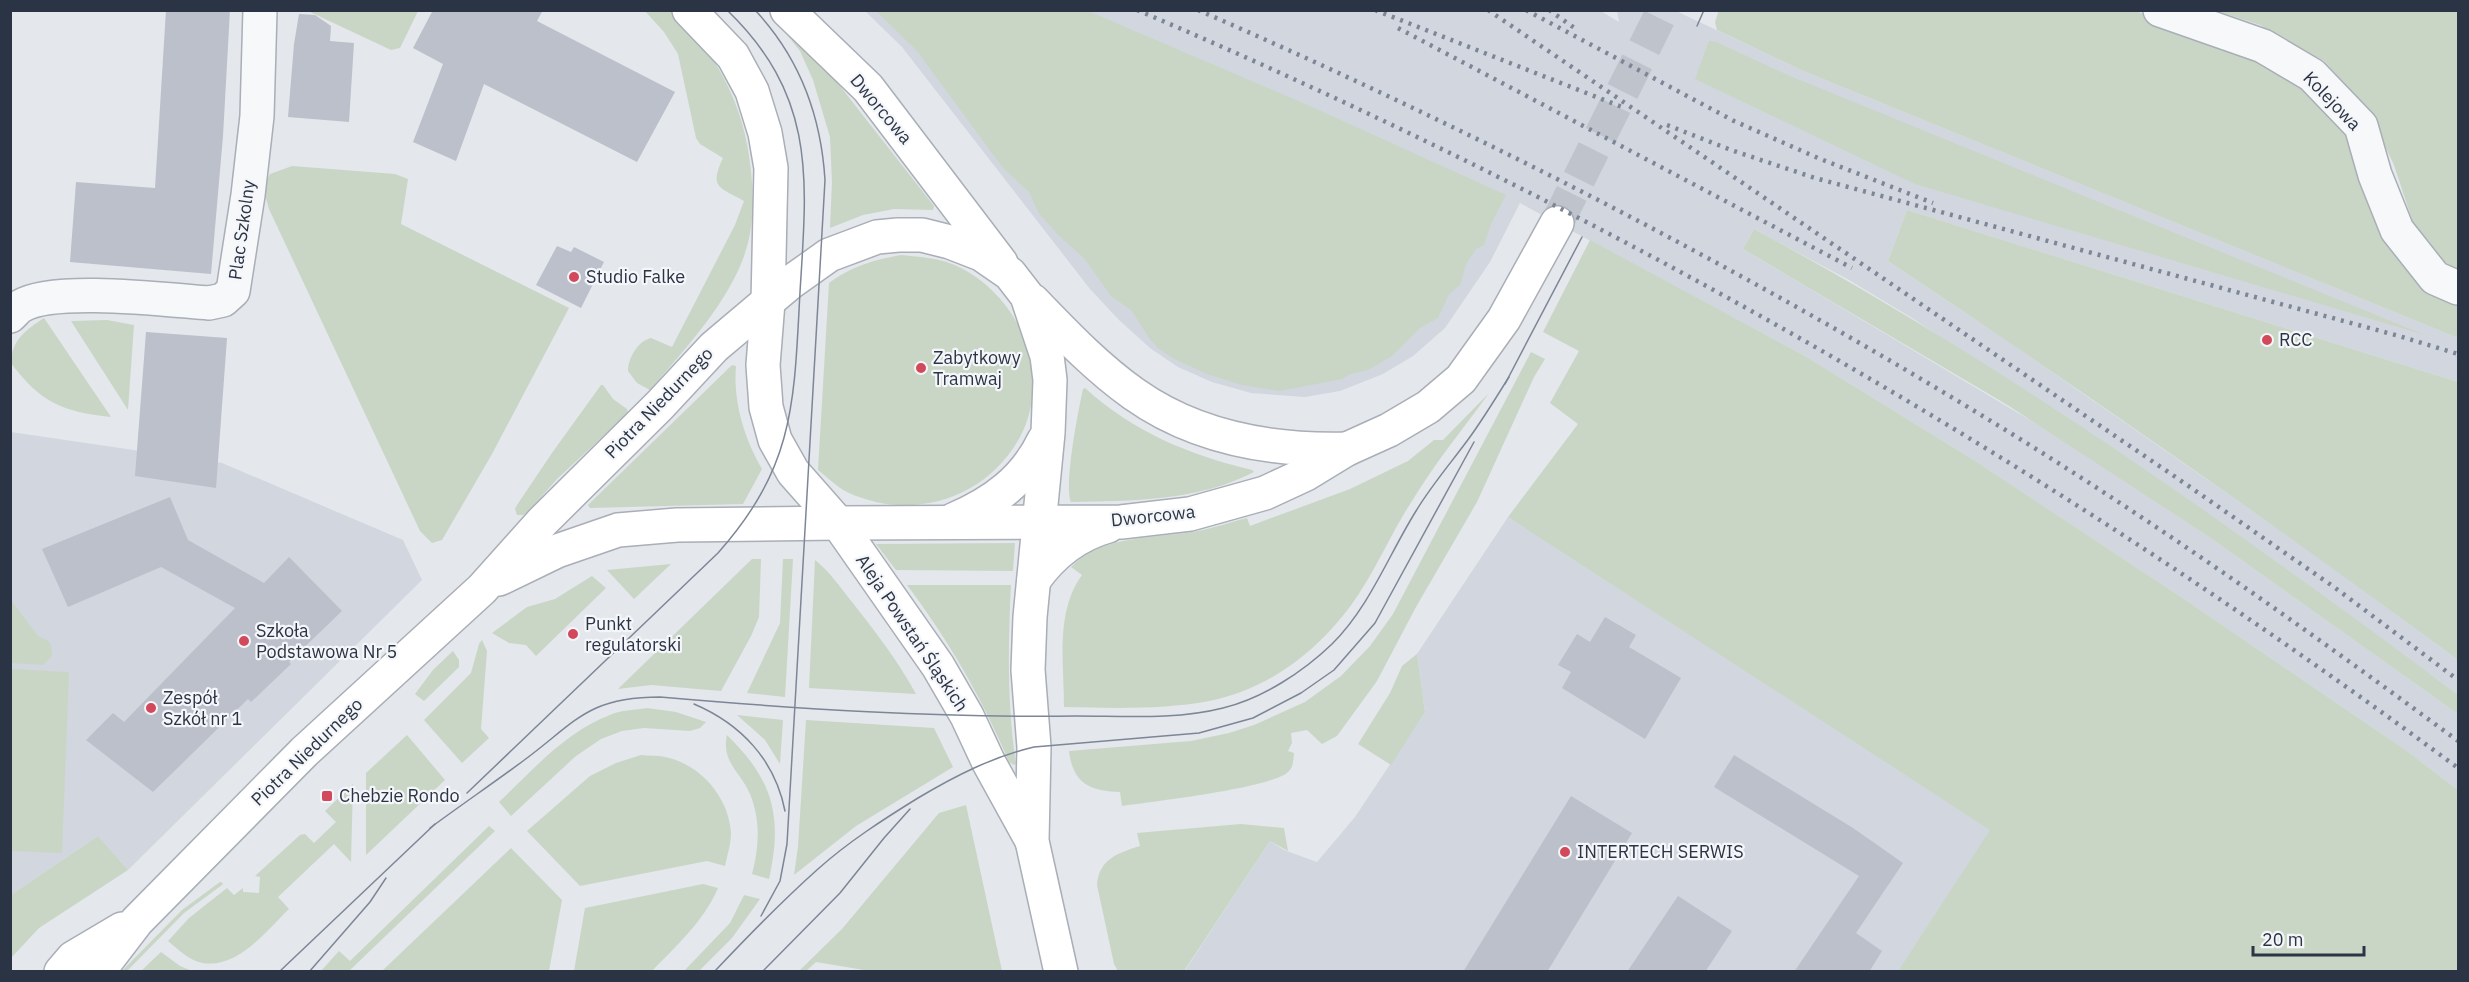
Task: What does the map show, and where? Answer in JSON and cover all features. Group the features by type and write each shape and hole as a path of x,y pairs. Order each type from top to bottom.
{"main road":[{"path":"689,10 733,56 752,91 765,134 771,168 769,236 733,318 714,347"},
{"name":"Dworcowa","path":"787,10 868,88 1018,285 1100,367 1133,393 1177,419 1224,436 1286,449 1347,449"},
{"name":"Dworcowa","path":"838,523 1121,522 1190,514 1266,493 1306,474 1347,449 1389,430 1428,407 1461,379 1504,319 1557,223"},
{"name":"Piotra Niedurnego","path":"98,972 137,921 304,752 482,589 542,522 660,405 714,347 791,282 829,255 877,237 922,235 951,242 981,254 1018,285"},
{"name":"Aleja Powstań Śląskich","path":"769,236 768,302 763,365 766,407 778,445 793,472 838,523 938,666 967,716 988,761 1032,841"},
{"name":"Aleja Powstań Śląskich","path":"1018,285 1039,326 1047,356 1050,380 1048,433 1030,617 1028,670 1034,747 1032,841 1061,972"},
{"path":"946,524 977,510 1004,493 1031,464 1048,433"},
{"path":"1034,580 1047,562 1071,542 1100,528 1121,522"},
{"name":"Piotra Niedurnego","path":"482,589 518,568 557,551 618,530 677,525 838,523"},
{"name":"Piotra Niedurnego","path":"61,972 73,958 137,921"}],"street":[{"name":"Plac Szkolny","path":"10,316 21,306 51,297 81,295 209,303 223,300 233,291 248,195 257,116 260,10"},
{"name":"Kolejowa","path":"2160,10 2263,46 2312,75 2361,126 2375,175 2397,230 2435,278 2458,288"}],"shaded area":[{"path":"1599,10 1619,22 1617,11 1676,11 1801,70 2458,338 2458,382 1907,210 1888,261 2313,553 2458,660 2458,695 2299,578 2171,488 1912,318 1849,280 1754,229 1743,249 2045,429 2212,539 2458,714 2458,790 2407,751 1977,462 1805,356 1520,203 1490,262 1445,328 1413,356 1383,374 1340,391 1305,397 1251,393 1212,382 1178,367 1150,348 1090,289 902,47 865,11"},
{"name":"Zespół Szkół nr 1","path":"11,432 222,463 403,540 422,580 128,870 98,836 11,895"},
{"path":"1508,517 1991,830 1898,971 1184,972 1270,841 1284,850 1317,862 1355,817 1425,712 1417,654"}],"green space":[{"path":"1719,10 2136,11 2254,58 2310,87 2348,126 2458,296 2458,338 1801,70 1717,30 1715,22"},
{"path":"308,11 418,11 400,48 391,50"},
{"path":"645,11 670,11 704,47 718,67 729,88 745,134 753,193 748,244 733,281 700,330 650,390 637,383 628,371 632,356 638,346 651,338 672,347 735,225 744,201 719,186 717,175 723,158 700,144 696,138 678,54 664,32"},
{"path":"768,11 818,58 934,206 933,210 894,209 863,215 830,228 832,182 830,137 813,80 800,51"},
{"path":"876,11 1088,11 1310,106 1506,195 1491,224 1484,245 1476,249 1466,264 1460,285 1449,294 1438,318 1420,328 1392,356 1368,370 1350,374 1342,379 1279,391 1242,385 1207,374 1174,359 1158,348 1132,311 1111,296 1084,258 1058,235 1038,212 1029,192 1003,168 917,51"},
{"path":"2217,11 2458,11 2458,273 2443,266 2413,223 2394,165 2368,110 2324,61 2260,25"},
{"path":"1709,41 2425,335 1915,184 1695,79"},
{"path":"292,166 395,174 408,179 401,224 569,308 492,454 442,540 432,543 420,531 269,209 263,187 270,174"},
{"path":"1907,210 2458,382 2458,660 2176,457 1888,261"},
{"path":"1754,229 1937,334 2115,449 2288,570 2458,695 2458,714 2212,539 2009,406 1743,249"},
{"path":"1590,240 1805,356 1977,462 2407,751 2458,790 2458,971 1898,971 1990,830 1508,517 1578,424 1550,403 1579,351 1543,332"},
{"path":"901,255 931,258 959,267 980,280 999,297 1014,317 1025,340 1031,363 1033,388 1029,413 1020,437 1005,459 987,476 967,490 944,499 920,504 896,505 871,501 847,492 818,470 829,283 864,264"},
{"path":"44,318 111,417 79,412 54,403 32,387 11,363 14,348 21,336"},
{"path":"107,320 134,325 128,410 71,321"},
{"path":"1531,352 1545,359 1534,377 1477,502 1416,607 1377,681 1337,736 1322,744 1307,730 1291,733 1292,743 1288,751 1294,753 1293,765 1289,771 1261,783 1211,793 1122,806 1120,792 1091,787 1079,778 1074,771 1069,751 1191,741 1229,733 1254,725 1305,702 1341,676 1370,646 1393,614"},
{"path":"732,365 736,366 736,392 741,419 762,469 743,504 590,508 588,505"},
{"path":"601,385 613,399 627,409 628,413 557,479 528,512 517,515 515,509 517,505"},
{"path":"1085,388 1103,404 1163,440 1254,472 1211,489 1164,498 1071,502 1069,480 1072,447"},
{"path":"1489,393 1421,487 1360,592 1331,630 1295,662 1254,686 1209,701 1155,707 1064,707 1064,622 1073,590 1082,575 1071,567 1084,556 1114,543 1198,531 1247,518 1250,526 1350,489 1408,461 1434,440 1443,440"},
{"path":"1015,543 1013,571 896,570 876,544"},
{"path":"752,559 761,559 759,617 721,691 651,685 618,689"},
{"path":"783,559 793,559 785,697 747,693 780,623"},
{"path":"815,560 835,580 878,635 916,694 809,688"},
{"path":"671,564 634,599 607,570"},
{"path":"592,576 606,588 536,656 526,645 509,643 492,633 527,607 555,599"},
{"path":"907,585 1011,585 1009,674 1016,764 1009,762 964,670"},
{"path":"10,599 38,636 47,640 51,645 52,656 43,665 11,663"},
{"path":"482,640 487,651 481,729 489,738 462,763 424,720 471,673"},
{"path":"453,651 459,660 459,667 424,701 415,694 433,670"},
{"path":"1417,654 1425,712 1391,765 1358,744 1390,693 1402,666"},
{"path":"11,669 69,672 62,853 11,851"},
{"path":"647,708 676,712 706,722 700,728 690,731 644,728 622,731 601,739 576,756 511,816 499,802 550,753 578,731 614,713"},
{"path":"737,715 783,720 780,764 765,740"},
{"path":"806,720 934,728 953,767 856,826 794,875 798,847"},
{"path":"407,735 445,780 366,855 366,773"},
{"path":"727,735 755,768 771,800 775,836 769,879 752,874 757,844 756,814 750,794 729,759"},
{"path":"641,755 662,756 678,761 690,767 710,784 725,807 729,820 731,837 725,866 707,861 580,886 527,831 590,776 616,763"},
{"path":"353,784 351,862 334,844 278,897 289,909 251,946 228,960 216,963 198,962 168,941 189,918 227,888 234,895 243,888 243,892 259,893 260,877 255,876 300,835 305,834 314,843 336,822 325,811"},
{"path":"966,805 1002,971 870,971 816,962 806,971 799,971 842,929 939,813"},
{"path":"1241,824 1284,828 1288,851 1270,841 1184,971 1118,971 1114,964 1097,885 1101,869 1106,863 1124,851 1140,846 1137,833"},
{"path":"489,826 495,831 349,971 321,971 339,951 350,961"},
{"path":"98,836 128,870 39,928 11,958 11,895"},
{"path":"511,848 562,900 549,971 382,971"},
{"path":"220,882 223,883 222,885 184,913 127,971 122,971 182,910"},
{"path":"703,884 718,888 712,900 689,932 652,971 574,971 585,908"},
{"path":"744,895 760,899 732,938 699,971 684,971 730,923"},
{"path":"161,952 180,966 192,971 141,971"}],"building":[{"path":"166,10 230,10 223,136 211,274 70,262 76,182 155,188"},
{"path":"433,10 543,10 537,21 675,92 637,162 484,84 456,161 413,142 443,64 413,48"},
{"path":"299,14 315,15 331,26 330,41 354,43 349,122 288,117"},
{"path":"557,246 571,252 574,247 604,262 581,308 536,285"},
{"path":"146,332 227,338 216,488 135,476"},
{"path":"170,497 188,540 264,583 289,557 342,611 289,662 291,664 251,702 248,699 153,792 86,740 113,713 124,722 235,608 161,567 68,607 42,549"},
{"path":"1605,617 1636,635 1629,647 1681,678 1645,739 1562,688 1571,672 1558,665 1577,634 1590,642"},
{"path":"1734,755 1853,828 1903,863 1856,933 1882,951 1869,972 1794,972 1859,876 1714,787"},
{"path":"1571,796 1632,833 1547,972 1463,972"},
{"path":"1678,896 1732,931 1705,972 1627,972"}],"tunnel":[{"path":"1557,223 1663,10"}],"tram line":[{"path":"467,793 718,553 743,521 762,491 786,432 792,400 803,251 804,176 800,141 791,108 777,75 756,42 727,10"},
{"path":"755,10 784,48 805,89 819,133 825,180 787,844 780,881 761,916"},
{"path":"1697,26 1704,10"},
{"path":"1505,384 1582,237"},
{"path":"430,828 584,714 599,707 635,698 660,697 920,714 1132,717 1205,712 1253,698 1282,683 1308,664 1332,644 1357,614 1422,502 1473,433 1509,377"},
{"path":"714,972 778,906 830,859 892,814 960,775 1003,756 1034,747 1199,733 1253,718 1301,693 1334,670 1375,623 1474,442"},
{"path":"694,704 727,722 753,746 773,776 785,811"},
{"path":"762,972 840,893 910,809"},
{"path":"279,972 435,824"},
{"path":"309,972 370,902 386,878"}],"railway":[{"path":"1137,10 1312,87 1484,170 1653,257 1820,350 1984,447 2145,550 2303,657 2458,768"},
{"path":"1198,10 1403,103 1606,204 1706,257 1903,368 2058,463 2174,539 2346,659 2458,741"},
{"path":"1375,10 1622,107"},
{"path":"1488,10 2177,478 2334,587 2458,680"},
{"path":"1526,10 1734,121 1818,158 1933,203"},
{"path":"1549,10 1576,29"},
{"path":"1398,28 1852,268"},
{"path":"1667,125 1731,150 1815,178 2458,354"}],"place":[{"name":"Studio Falke","path":"574,277"},
{"name":"RCC","path":"2267,340"},
{"name":"Zabytkowy Tramwaj","path":"921,368"},
{"name":"Punkt regulatorski","path":"573,634"},
{"name":"Szkoła Podstawowa Nr 5","path":"244,641"},
{"name":"Zespół Szkół nr 1","path":"151,708"},
{"name":"Chebzie Rondo","path":"327,796"},
{"name":"INTERTECH SERWIS","path":"1565,852"}]}
